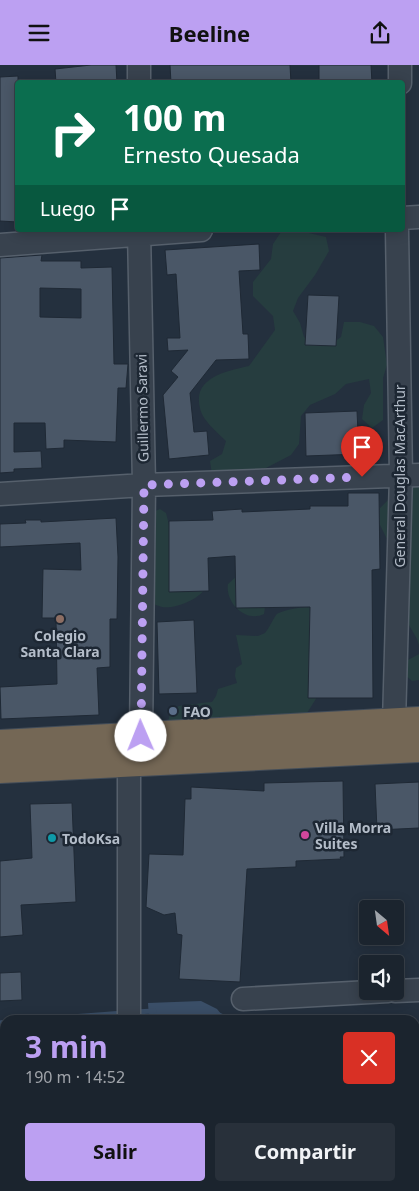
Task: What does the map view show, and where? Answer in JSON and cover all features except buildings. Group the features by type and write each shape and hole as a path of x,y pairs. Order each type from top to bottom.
{"highway":[{"path":"0,744 407,722"},
{"path":"0,769 419,748"}],"street":[{"path":"139,65 139,80"},
{"path":"400,65 400,80"},
{"path":"405,218 419,217"},
{"path":"0,245 139,232"},
{"name":"Guillermo Saravi","path":"139,232 144,485 141,736"},
{"name":"General Douglas MacArthur","path":"397,232 410,475 407,722"},
{"path":"0,494 144,485 410,475"},
{"path":"129,762 129,1015"},
{"path":"404,991 419,990"},
{"path":"243,999 359,993"}],"green space":[{"path":"281,232 305,232 326,237 329,251 315,275 298,298 293,311 300,323 304,337 316,345 330,345 341,337 344,322 360,322 374,326 383,337 387,365 383,378 383,420 372,428 362,419 364,405 371,393 369,379 346,384 335,394 310,405 301,416 299,444 291,455 252,473 212,475 210,461 222,454 226,441 210,426 201,412 199,397 201,389 206,382 222,373 249,366 275,330 273,316 253,296 253,282 271,259 273,244"},
{"path":"419,485 419,645 402,613 398,561 379,523 380,508 390,498"},
{"path":"160,509 166,513 171,533 205,589 192,600 174,607 162,607 150,603 153,512"},
{"path":"239,574 265,607 264,614 250,616 233,604 228,591 228,584"},
{"path":"311,606 319,694 307,713 300,716 168,725 171,713 177,707 212,702 218,689 237,683 235,676 236,668 242,664 236,635 258,636 265,633 278,613"},
{"path":"419,654 419,680 412,681 401,671 408,660"}],"water":[{"path":"201,1001 217,1009 222,1015 149,1015 148,1003"}],"waterway":[{"path":"135,1012 154,1011"},
{"path":"98,1015 124,1013"}],"place":[{"name":"Colegio Santa Clara","path":"60,619"},
{"name":"FAO","path":"173,711"},
{"name":"Villa Morra Suites","path":"305,835"},
{"name":"TodoKsa","path":"52,838"}],"route":[{"path":"141,736 144,485 362,477"}]}
